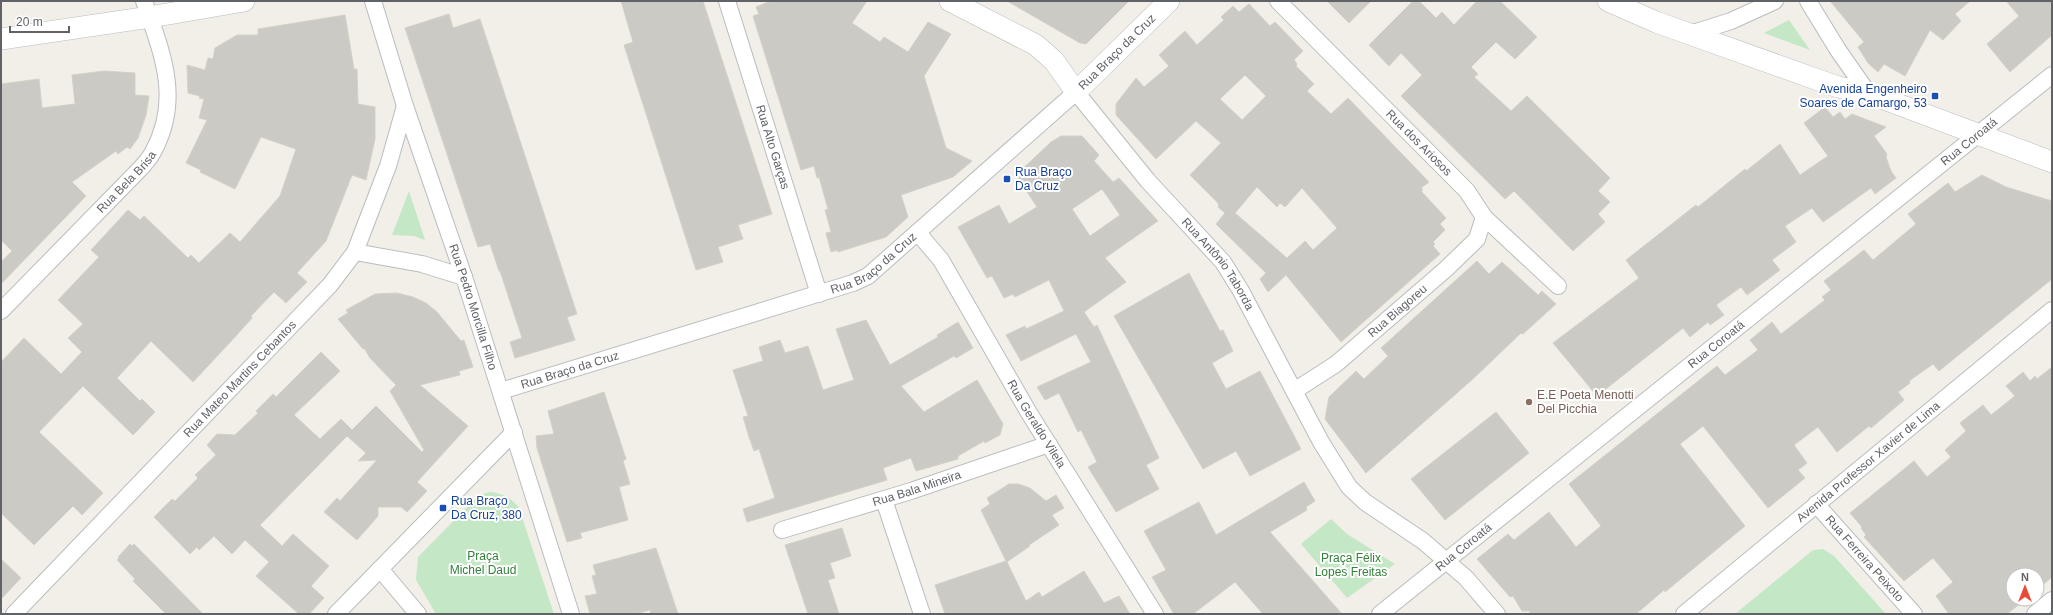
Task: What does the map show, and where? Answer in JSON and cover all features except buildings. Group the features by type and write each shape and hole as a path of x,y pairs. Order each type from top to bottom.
{"street":[{"path":"1,39 147,9 244,1"},
{"name":"Rua Pedro Morcilla Filho","path":"373,1 405,106 464,277 501,391 571,614"},
{"name":"Rua Alto Garças","path":"727,1 819,294"},
{"name":"Rua Antônio Taborda","path":"950,1 1036,45 1054,61 1076,92 1148,181 1223,262 1241,291 1321,442 1349,487 1365,502 1423,541 1466,578 1497,614"},
{"name":"Rua Braço da Cruz","path":"501,391 819,294 853,283 868,276 1076,92 1169,1"},
{"name":"Rua dos Ariosos","path":"1278,1 1467,191 1484,217 1558,286"},
{"path":"1608,1 1656,22 1838,87 1868,93 2052,162"},
{"path":"1690,34 1731,21 1775,1"},
{"path":"1808,1 1838,50 1868,93"},
{"name":"Rua Bela Brisa","path":"1,311 136,174 153,154 165,128 169,102 166,71 162,51 147,9"},
{"name":"Rua Coroatá","path":"1380,614 2052,75"},
{"name":"Rua Mateo Martins Cebantos","path":"14,614 330,285 355,252 388,166 405,106"},
{"name":"Rua Biagoreu","path":"1294,391 1336,364 1446,269 1477,239 1484,217"},
{"name":"Rua Geraldo Vilela","path":"918,233 941,260 1050,444 1155,614"},
{"path":"355,252 422,264 464,277"},
{"name":"Avenida Professor Xavier de Lima","path":"1684,614 2052,310"},
{"path":"336,614 514,432"},
{"name":"Rua Bala Mineira","path":"782,530 884,500 1050,444"},
{"path":"884,500 922,614"},
{"name":"Rua Ferreira Peixoto","path":"1816,504 1914,614"},
{"path":"380,569 418,614"},
{"path":"2035,614 2052,600"}],"green space":[{"path":"1789,20 1810,50 1764,33"},
{"path":"409,191 425,240 414,236 392,235"},
{"name":"Praça Michel Daud","path":"490,492 506,497 513,501 519,508 554,614 436,614 416,580 418,557 479,495"},
{"name":"Praça Félix Lopes Freitas","path":"1331,519 1347,534 1395,564 1347,598 1301,544"},
{"path":"1823,549 1834,556 1886,614 1735,614 1813,550"}],"place":[{"name":"Avenida Engenheiro Soares de Camargo, 53","path":"1935,96"},
{"name":"Rua Braço Da Cruz","path":"1007,179"},
{"name":"E.E Poeta Menotti Del Picchia","path":"1529,402"},
{"name":"Rua Braço Da Cruz, 380","path":"443,508"}]}
